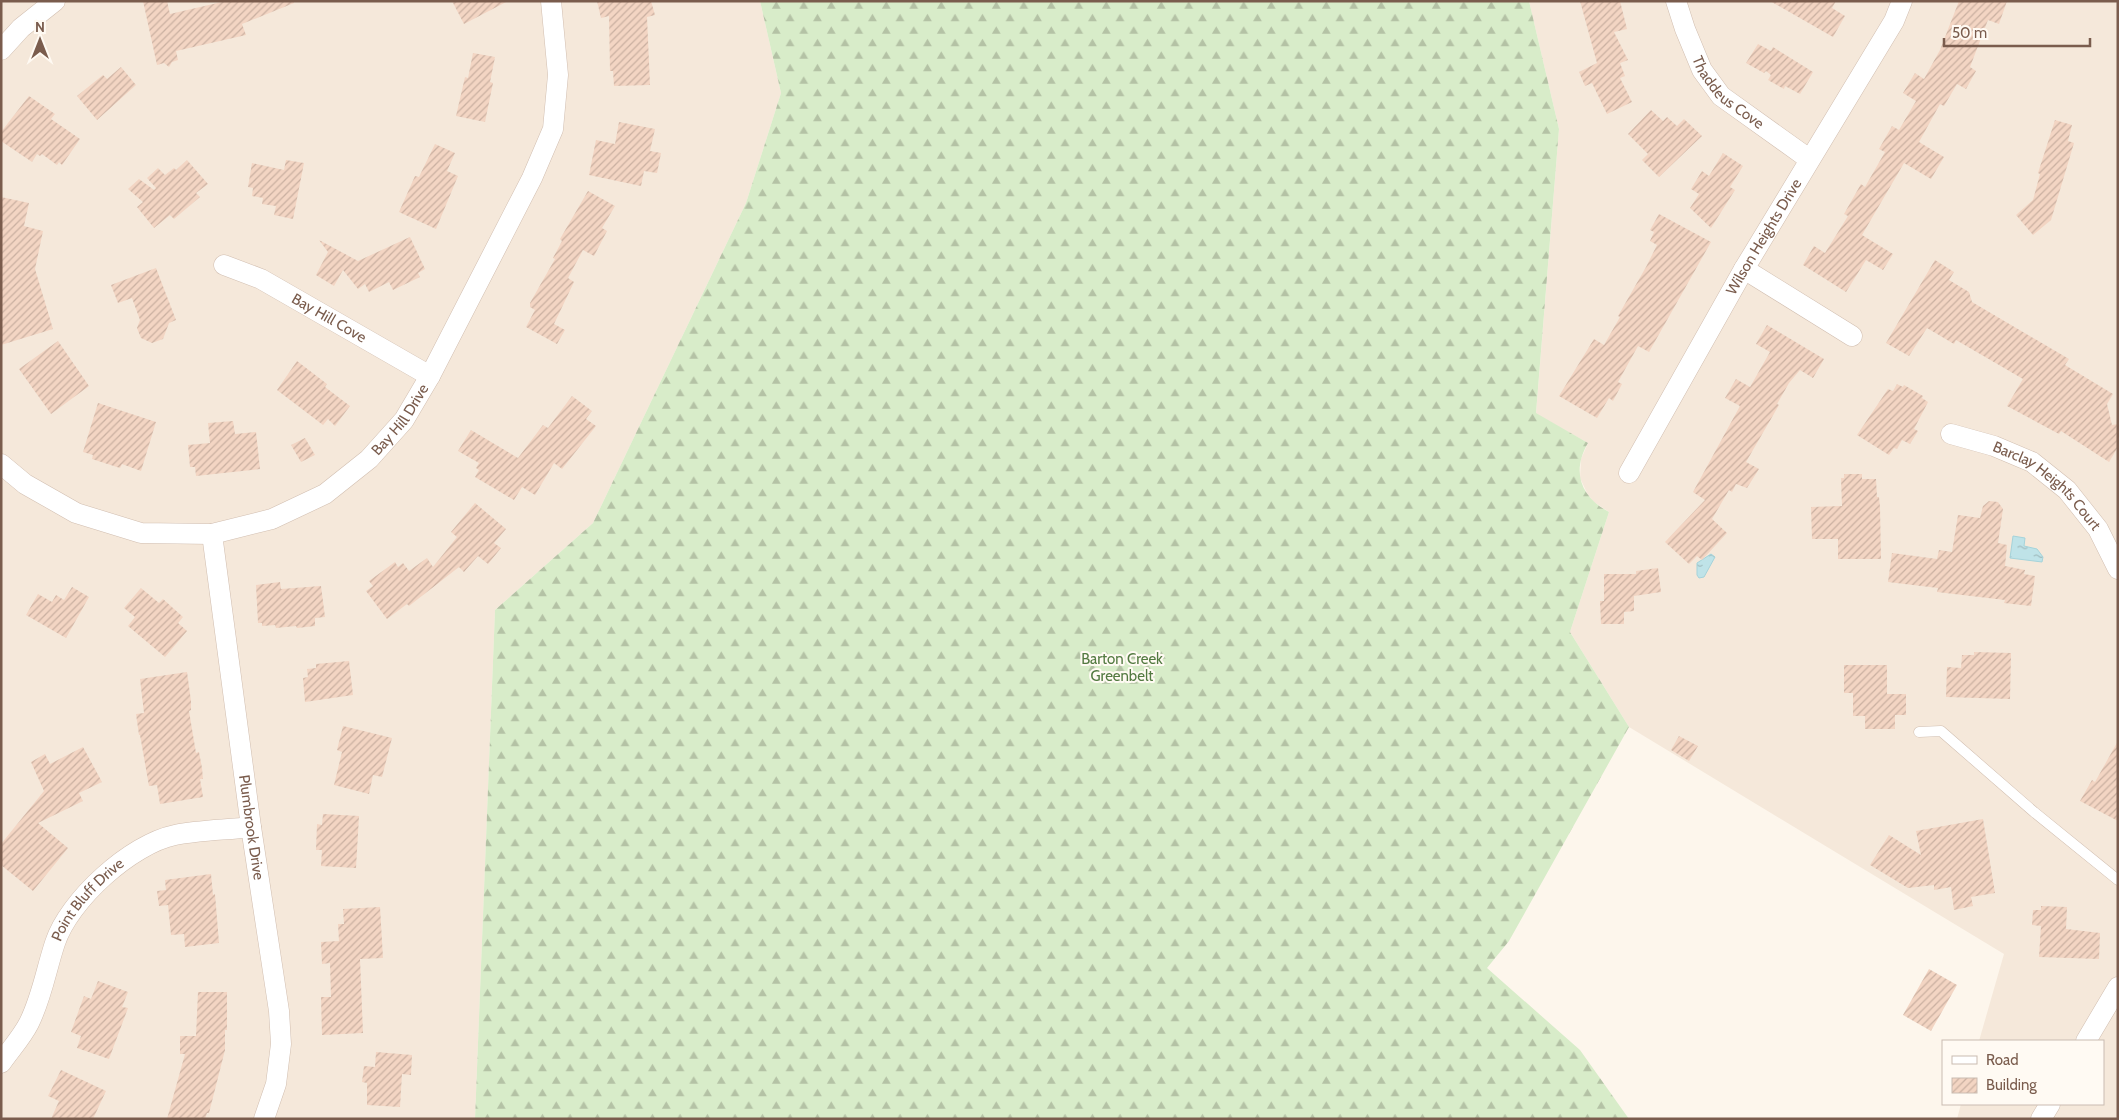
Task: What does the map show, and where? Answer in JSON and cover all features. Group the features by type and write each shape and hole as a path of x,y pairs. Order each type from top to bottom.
{"street":[{"path":"1,50 21,28 55,1"},
{"name":"Bay Hill Drive","path":"1,464 25,484 76,512 141,533 212,534 272,519 325,494 370,459 404,420 430,376 532,178 553,129 558,75 551,1"},
{"name":"Thaddeus Cove","path":"1676,1 1684,29 1702,70 1721,96 1810,159"},
{"name":"Wilson Heights Drive","path":"1629,473 1744,269 1894,22 1902,1"},
{"name":"Bay Hill Cove","path":"224,265 261,279 430,376"},
{"path":"1744,269 1852,336"},
{"name":"Barclay Heights Court","path":"1950,434 1994,446 2032,462 2067,490 2098,529 2118,569"},
{"name":"Plumbrook Drive","path":"212,534 251,827 279,1011 281,1044 276,1084 264,1119"},
{"name":"Point Bluff Drive","path":"1,1063 29,1024 44,985 55,941 80,900 108,873 138,850 174,835 251,827"},
{"path":"2087,1040 2118,987"},
{"path":"2042,1119 2049,1105"}],"lane":[{"path":"1919,732 1941,731 2034,812 2118,880"}],"shaded area":[{"path":"1,1 760,1 781,93 746,203 593,523 495,610 475,1119 1,1119"},
{"path":"1529,1 2118,1 2118,1119 1957,1119 1961,1105 2104,1105 2104,1040 1979,1040 2004,954 1629,727 1570,632 1609,512 1594,502 1588,495 1580,478 1581,459 1588,443 1536,414 1559,129"}],"green space":[{"name":"Barton Creek Greenbelt","path":"760,1 1529,1 1559,129 1536,413 1588,443 1580,464 1582,483 1592,499 1609,512 1570,632 1629,727 1509,941 1487,968 1580,1050 1629,1119 475,1119 495,610 593,523 746,203 781,93"}],"water":[{"path":"2013,536 2025,538 2024,546 2037,549 2043,557 2042,562 2010,558"},
{"path":"1711,554 1715,557 1704,577 1699,578 1697,575 1697,563"}],"building":[{"path":"143,1 167,1 170,14 226,1 294,1 294,3 242,24 246,35 176,51 178,60 172,62 169,67 164,63 157,65"},
{"path":"452,1 508,1 464,24"},
{"path":"597,1 651,1 655,15 647,17 650,85 614,86 613,71 610,71 609,16 601,18"},
{"path":"1580,1 1620,1 1627,29 1614,32 1628,60 1620,63 1625,76 1620,78 1632,102 1607,114 1592,83 1585,86 1579,72 1597,63"},
{"path":"1770,1 1836,1 1832,8 1845,16 1833,37"},
{"path":"1959,1 2007,1 1999,24 1988,20 1970,67 1976,71 1966,89 1957,84 1944,106 1940,104 1919,142 1944,157 1931,179 1904,163 1862,235 1893,254 1883,270 1866,260 1846,292 1803,265 1814,246 1825,253 1848,216 1844,214 1861,184 1865,187 1885,152 1879,149 1892,126 1899,130 1916,101 1903,93 1915,73 1924,79 1940,50"},
{"path":"1758,44 1771,51 1773,47 1813,72 1800,94 1785,86 1784,89 1768,80 1771,75 1766,71 1764,73 1746,63"},
{"path":"473,53 495,57 490,82 493,83 485,122 456,116 465,77 468,78"},
{"path":"121,67 136,85 97,120 77,96 103,75 107,79"},
{"path":"29,96 55,114 51,119 80,139 62,165 59,162 57,165 42,154 40,156 37,154 32,162 1,141 1,132"},
{"path":"1651,110 1663,121 1667,117 1677,126 1684,119 1702,136 1659,177 1642,160 1648,154 1628,134"},
{"path":"2055,120 2072,125 2068,141 2074,143 2051,220 2033,235 2016,215 2033,200 2040,174 2038,173"},
{"path":"619,122 655,129 650,151 661,153 657,173 644,171 641,186 589,175 596,140 615,144"},
{"path":"435,144 455,153 447,171 458,176 436,229 399,212 415,176 419,177"},
{"path":"1723,153 1743,166 1730,187 1735,190 1711,228 1690,208 1699,194 1691,189 1702,171 1709,176"},
{"path":"187,160 208,184 196,193 200,197 174,219 170,215 154,228 137,207 143,202 128,189 139,179 154,190 156,188 147,178 158,168 165,175 174,168 176,170"},
{"path":"286,160 304,163 293,219 274,215 276,206 262,204 263,198 252,196 253,188 248,187 252,163 284,170"},
{"path":"588,191 615,206 602,228 607,231 594,256 583,250 568,278 574,282 554,324 565,330 557,344 526,327 535,310 530,307 530,303 555,259 553,258 562,241 560,239"},
{"path":"1,197 29,203 24,226 43,231 35,269 53,329 1,345"},
{"path":"1659,214 1711,242 1649,352 1638,346 1618,382 1622,384 1613,401 1609,398 1597,418 1559,396 1594,339 1604,345 1620,317 1618,316 1657,245 1650,241 1654,232 1650,230"},
{"path":"410,237 425,269 418,273 420,277 393,290 389,282 369,292 365,284 358,289 343,270 334,286 316,275 328,252 319,240 358,261"},
{"path":"1935,260 1954,272 1949,280 1969,292 1972,302 2069,359 2065,365 2113,394 2107,404 2112,425 2118,424 2118,447 2109,462 2061,431 2059,434 2007,406 2023,379 1956,340 1954,344 1927,328 1909,356 1886,343"},
{"path":"156,268 176,320 169,323 163,339 152,343 141,338 137,328 140,320 132,298 118,303 111,285"},
{"path":"1767,325 1824,359 1813,378 1800,370 1789,383 1777,404 1779,405 1746,462 1759,469 1747,488 1736,484 1732,492 1729,490 1712,519 1727,533 1702,560 1697,556 1689,564 1665,542 1705,500 1693,492 1740,406 1725,398 1736,379 1750,387 1770,352 1756,344"},
{"path":"58,341 89,386 51,414 19,369"},
{"path":"297,361 327,384 325,387 350,406 335,426 328,419 323,425 277,390"},
{"path":"1897,384 1903,387 1904,385 1923,396 1922,398 1928,402 1914,429 1918,431 1910,444 1902,440 1897,449 1894,448 1889,455 1857,435 1888,389 1893,391"},
{"path":"572,396 592,411 586,419 596,426 562,469 554,463 535,495 522,487 514,500 475,477 479,470 476,468 479,463 458,451 471,430 518,458 543,425 548,428"},
{"path":"98,403 156,422 141,471 122,464 120,468 92,459 93,455 83,452"},
{"path":"233,421 235,434 256,432 260,469 196,476 195,467 190,467 188,445 210,443 208,423"},
{"path":"305,438 315,455 301,462 291,445"},
{"path":"1844,474 1862,474 1862,479 1876,479 1877,497 1879,497 1880,507 1881,559 1838,559 1838,539 1812,539 1811,507 1842,506 1841,478 1844,478"},
{"path":"1989,501 1998,502 2003,509 1998,543 2007,545 2005,566 2025,570 2024,574 2035,576 2031,606 2004,603 2005,600 1937,592 1938,588 1888,582 1892,553 1937,559 1939,550 1952,552 1958,515 1980,518 1983,506"},
{"path":"475,503 506,529 494,543 501,548 488,564 478,556 464,572 459,567 409,606 407,604 387,619 366,591 373,586 369,581 395,562 398,567 403,563 409,571 427,558 433,567 457,537 451,532"},
{"path":"1658,568 1661,592 1634,596 1634,611 1624,612 1624,624 1601,624 1600,601 1604,601 1604,574 1636,574 1636,571"},
{"path":"280,582 281,589 321,586 325,617 315,618 315,626 297,628 296,626 276,628 275,625 262,626 262,623 258,623 256,585"},
{"path":"72,587 89,597 66,638 26,615 38,594 52,602 56,595 64,600"},
{"path":"141,588 159,603 163,599 183,617 178,623 187,631 165,657 128,626 135,617 124,608"},
{"path":"1974,652 2011,653 2010,699 1946,697 1947,667 1961,668 1962,655 1974,655"},
{"path":"349,661 353,695 305,702 303,678 308,677 307,669 316,668 316,664"},
{"path":"1844,665 1887,665 1887,694 1906,694 1906,715 1895,715 1895,729 1865,729 1865,716 1853,716 1853,693 1844,693"},
{"path":"187,672 191,701 191,710 189,711 196,753 199,752 202,768 203,779 200,779 203,797 160,804 157,785 149,786 139,735 136,714 144,713 140,679"},
{"path":"343,726 392,738 382,777 373,775 369,794 334,785 342,752 337,750"},
{"path":"1679,736 1698,746 1689,761 1671,750"},
{"path":"2118,741 2118,821 2080,801 2092,780 2095,782"},
{"path":"83,747 102,782 79,793 83,801 38,823 68,848 33,891 1,865 1,844 44,791 31,762 45,754 50,764"},
{"path":"323,814 359,816 356,868 321,866 322,850 316,850 317,824 322,825"},
{"path":"1983,819 1995,893 1971,897 1973,906 1954,910 1951,887 1934,890 1934,885 1908,888 1870,865 1889,835 1921,855 1916,831"},
{"path":"211,874 213,895 215,894 219,943 185,947 184,934 171,935 168,905 159,906 157,891 166,890 165,880"},
{"path":"2041,906 2067,907 2066,929 2100,933 2099,959 2039,957 2041,926 2032,925 2033,910 2041,910"},
{"path":"380,907 383,958 360,959 363,1033 322,1035 321,997 331,997 330,963 322,964 321,942 339,941 338,924 344,924 343,909"},
{"path":"1929,969 1957,985 1931,1031 1903,1015"},
{"path":"98,981 128,992 122,1007 128,1008 109,1059 77,1048 81,1036 71,1032 84,996 91,999"},
{"path":"198,992 227,992 225,1050 209,1113 207,1113 205,1119 167,1119 185,1054 180,1054 180,1036 196,1036"},
{"path":"376,1052 412,1055 411,1075 402,1074 400,1107 367,1105 367,1083 362,1082 364,1066 375,1067"},
{"path":"61,1070 106,1091 93,1119 51,1119 59,1101 48,1096"}]}
